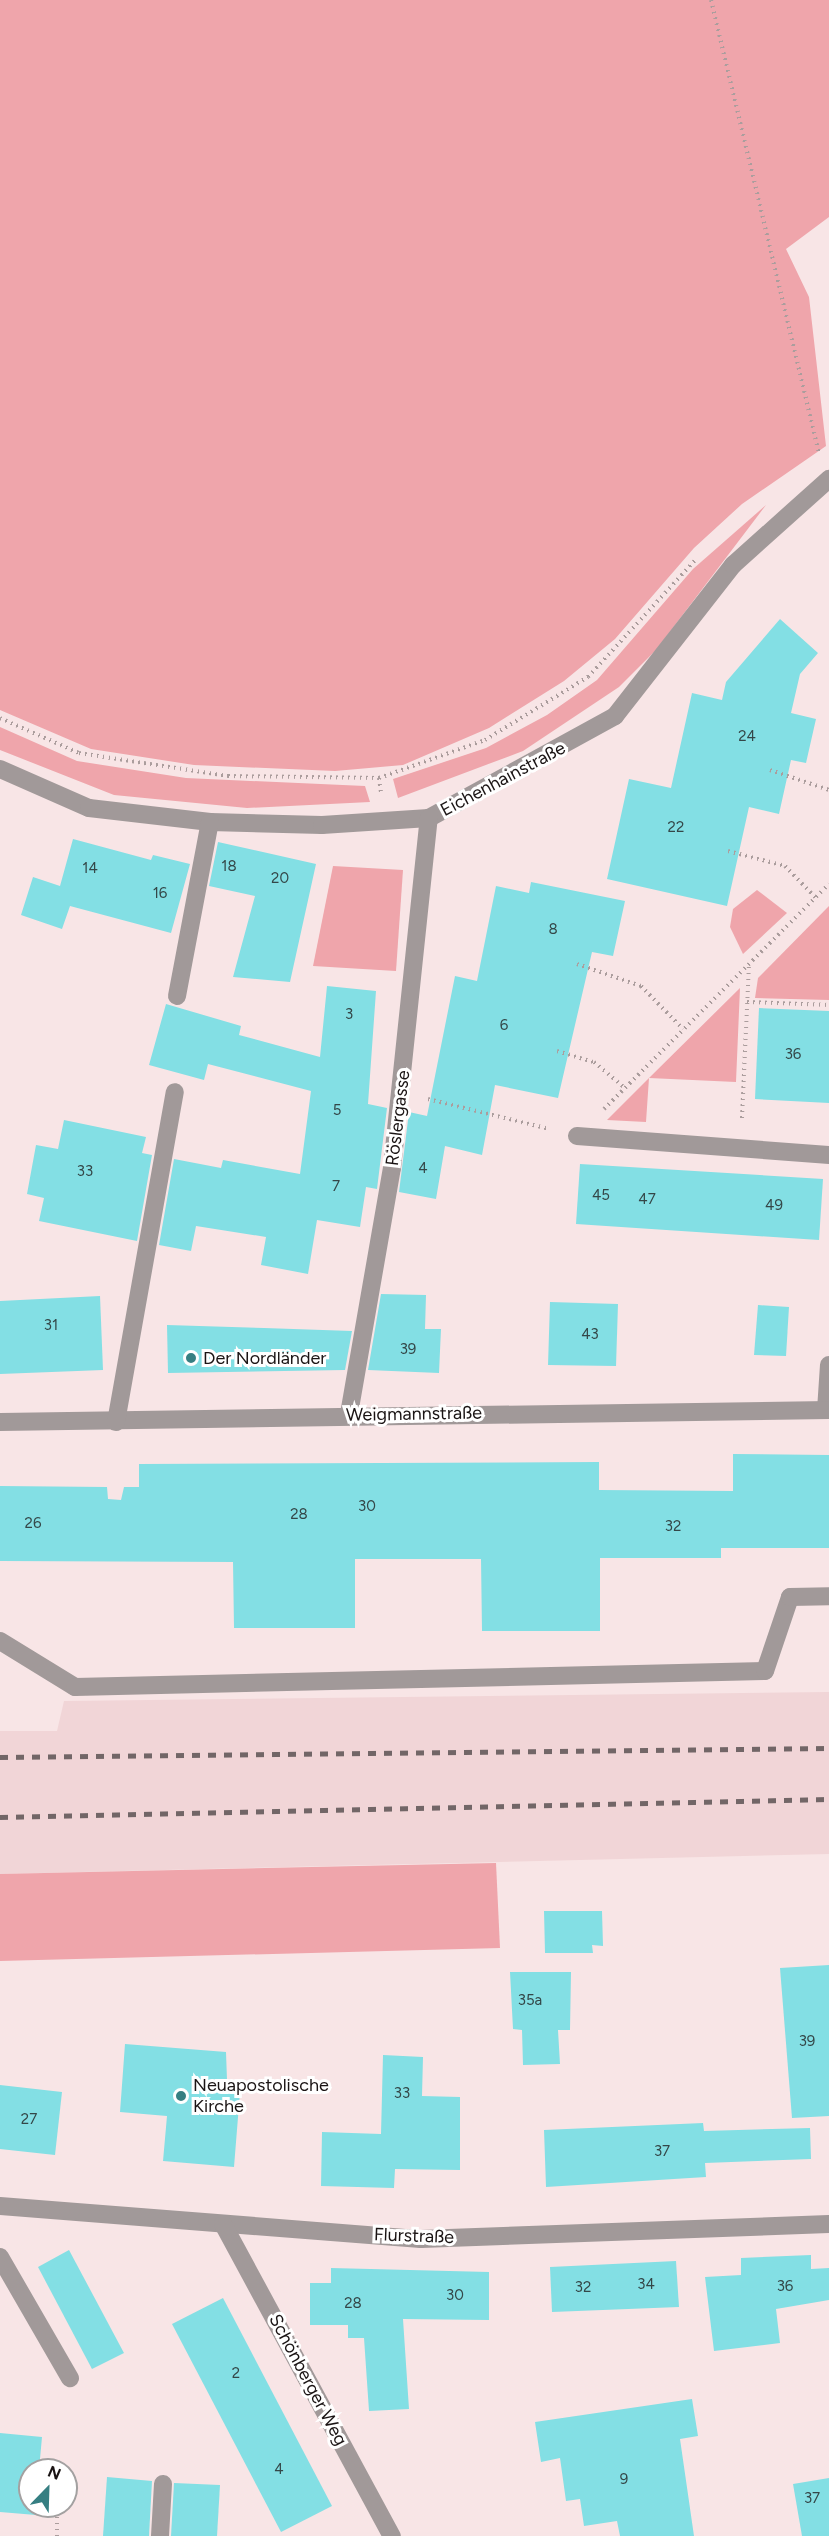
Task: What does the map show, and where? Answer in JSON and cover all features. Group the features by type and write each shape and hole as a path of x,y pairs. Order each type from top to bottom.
{"street":[{"name":"Eichenhainstraße","path":"0,770 88,808 210,822 322,825 429,818 615,716 733,565 828,479"},
{"name":"Röslergasse","path":"349,1414 401,1092 429,818"},
{"path":"177,996 210,822"},
{"path":"116,1422 175,1092"},
{"path":"578,1136 829,1155"},
{"path":"827,1410 829,1365"},
{"name":"Weigmannstraße","path":"0,1422 116,1422 349,1414 827,1410"},
{"path":"0,1641 75,1687 765,1671 790,1597 829,1596"},
{"name":"Flurstraße","path":"0,2206 421,2239 829,2224"},
{"name":"Schönberger Weg","path":"223,2224 392,2536"},
{"path":"0,2257 70,2378"},
{"path":"160,2536 163,2484"}],"path":[{"path":"711,0 828,479"},
{"path":"0,718 79,753 228,776 379,778 485,740 588,677 704,552"},
{"path":"770,770 829,790"},
{"path":"728,851 784,866 816,898"},
{"path":"401,1092 578,1136 829,885"},
{"path":"741,1149 749,963"},
{"path":"577,964 641,986 683,1029"},
{"path":"747,1002 829,1005"},
{"path":"557,1051 594,1062 625,1088"},
{"path":"57,2518 57,2536"}],"shaded area":[{"path":"0,0 829,0 829,217 786,249 809,297 826,446 742,504 694,548 615,639 564,681 489,728 403,765 335,771 194,765 91,749 0,710"},
{"path":"766,505 656,650 619,687 523,751 398,798 393,779 486,748 547,715 597,680 693,569"},
{"path":"0,727 77,761 186,778 365,786 370,802 247,808 114,795 0,750"},
{"path":"333,866 403,870 396,971 313,966"},
{"path":"757,890 787,913 743,954 730,927 733,909"},
{"path":"829,906 829,1000 755,998 758,978"},
{"path":"740,988 736,1082 649,1078"},
{"path":"649,1078 646,1122 607,1120"},
{"path":"829,1692 829,1854 0,1874 0,1731 57,1731 64,1701"},
{"path":"496,1863 500,1948 0,1961 0,1874"}],"building":[{"path":"780,619 818,653 800,674 791,713 816,719 806,763 791,760 779,814 749,807 727,906 607,879 629,779 671,788 692,693 722,700 726,682"},
{"path":"73,839 151,860 153,855 190,864 171,933 70,906 62,929 21,915 33,877 60,886"},
{"path":"218,842 316,864 290,982 233,977 255,896 209,886"},
{"path":"531,882 625,901 613,956 592,952 558,1098 495,1085 482,1155 445,1146 436,1199 399,1192 409,1112 427,1116 455,976 477,981 496,886 529,893"},
{"path":"327,986 376,991 368,1104 387,1108 377,1189 366,1187 360,1227 317,1220 308,1274 261,1265 266,1237 196,1226 191,1251 159,1245 174,1159 221,1168 223,1160 300,1174 311,1091 208,1064 204,1080 149,1065 166,1004 241,1026 239,1035 320,1057"},
{"path":"759,1008 829,1011 829,1103 755,1099"},
{"path":"64,1120 146,1137 142,1153 152,1155 137,1241 39,1221 44,1198 27,1194 36,1145 58,1149"},
{"path":"580,1164 823,1179 819,1240 576,1224"},
{"path":"381,1294 426,1295 425,1329 441,1329 439,1373 368,1370"},
{"path":"100,1296 103,1370 0,1374 0,1301"},
{"path":"550,1302 618,1304 616,1366 548,1365"},
{"path":"758,1305 789,1307 786,1356 754,1355"},
{"path":"167,1325 352,1331 345,1370 168,1373"},
{"path":"733,1454 829,1455 829,1548 721,1548 721,1558 600,1558 600,1631 482,1631 481,1559 355,1559 355,1628 234,1628 233,1562 0,1561 0,1486 107,1487 108,1499 121,1500 124,1487 139,1487 139,1464 599,1462 599,1490 733,1491"},
{"path":"544,1911 602,1911 603,1946 592,1945 593,1953 545,1953"},
{"path":"829,1965 829,2116 792,2118 780,1968"},
{"path":"510,1972 571,1972 570,2030 558,2030 560,2064 523,2065 522,2030 513,2029"},
{"name":"Neuapostolische Kirche","path":"125,2044 226,2052 227,2080 241,2080 234,2167 163,2161 167,2116 120,2112"},
{"path":"383,2055 423,2057 422,2096 460,2097 460,2170 395,2169 394,2188 321,2186 322,2132 381,2134"},
{"path":"0,2085 62,2092 55,2155 0,2149"},
{"path":"703,2123 704,2131 810,2128 811,2159 705,2163 706,2177 546,2187 544,2130"},
{"path":"69,2250 124,2353 92,2369 38,2267"},
{"path":"811,2255 811,2269 829,2268 829,2300 776,2309 780,2343 714,2351 705,2277 741,2275 741,2258"},
{"path":"676,2261 679,2307 552,2312 550,2267"},
{"path":"331,2268 489,2272 489,2320 403,2319 409,2409 369,2411 364,2338 348,2338 348,2325 310,2325 310,2283 331,2283"},
{"path":"223,2298 332,2506 281,2532 172,2324"},
{"path":"692,2399 698,2436 680,2439 694,2536 620,2536 617,2521 584,2526 580,2499 566,2501 560,2458 541,2462 535,2422"},
{"path":"0,2433 42,2437 40,2458 18,2458 18,2514 0,2512"},
{"path":"107,2477 152,2481 149,2536 103,2536"},
{"path":"829,2478 829,2536 802,2536 793,2484"},
{"path":"174,2483 220,2485 217,2536 171,2536"}],"railway":[{"path":"0,1757 829,1748"},
{"path":"0,1817 829,1799"}],"place":[{"name":"Der Nordländer","path":"191,1358"},
{"name":"Neuapostolische Kirche","path":"181,2096"}]}
